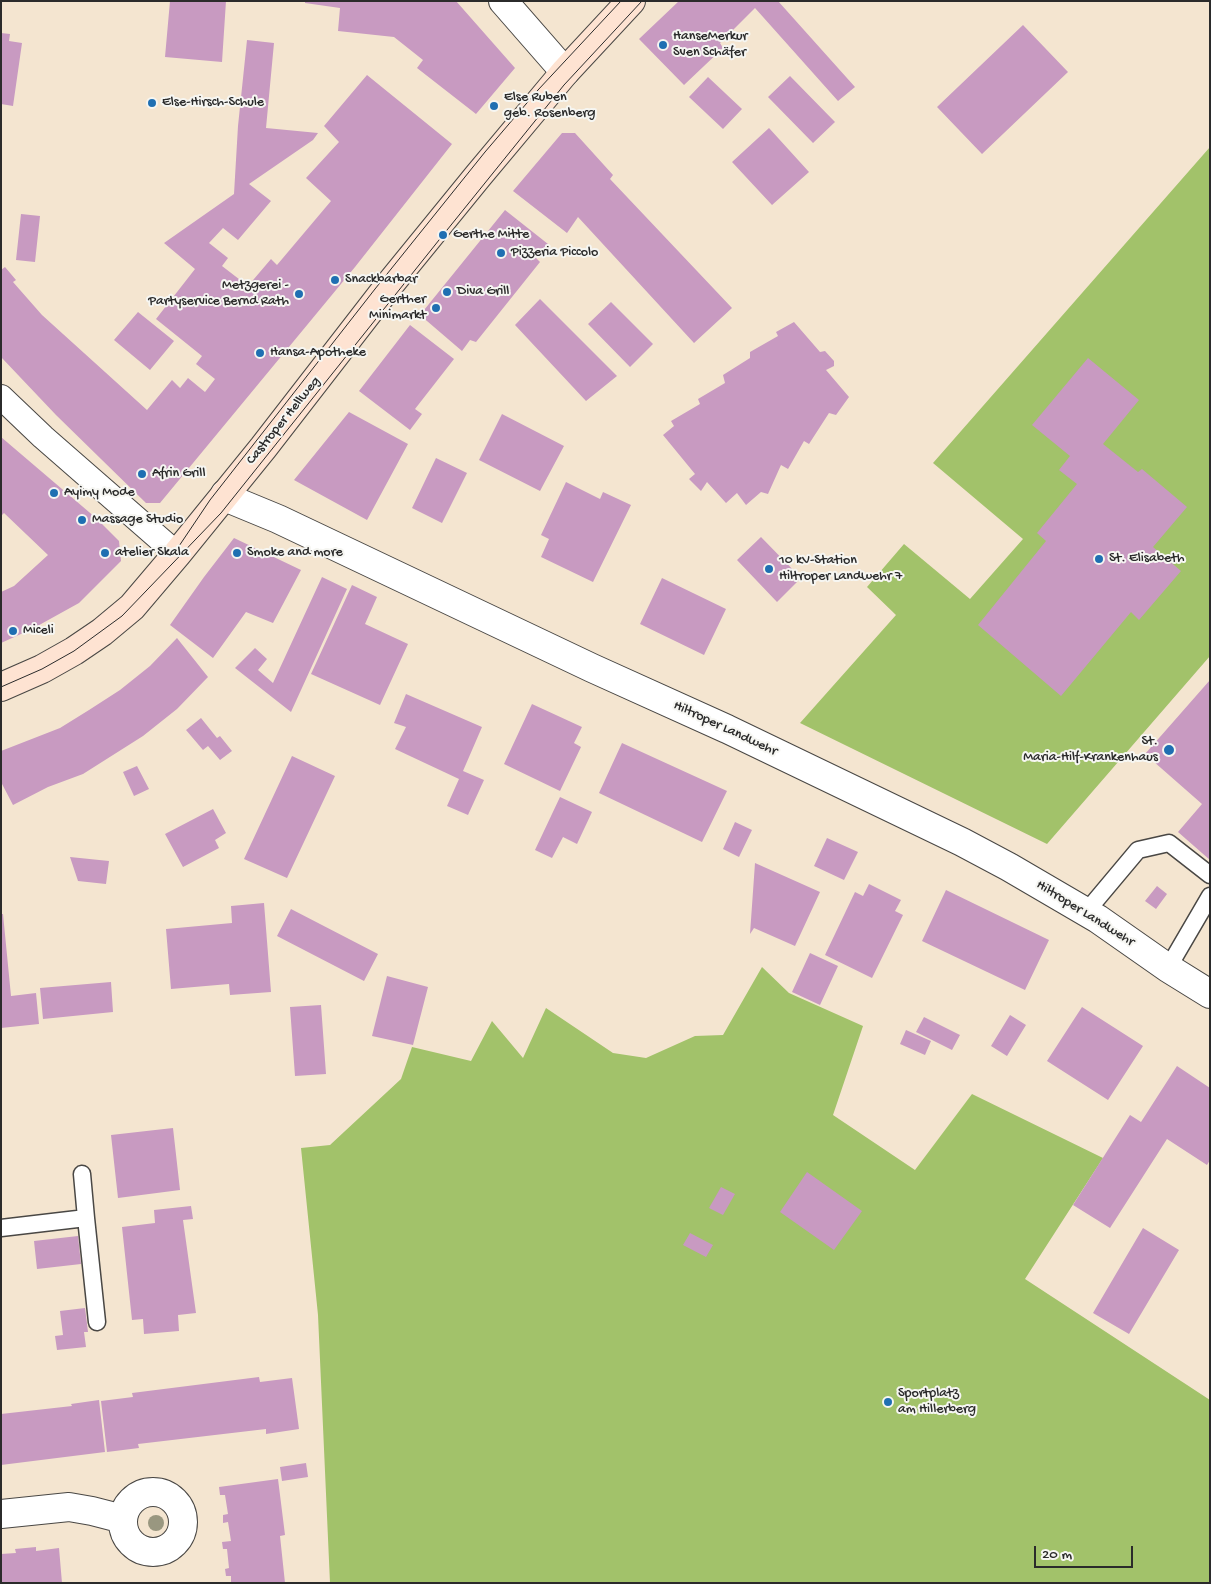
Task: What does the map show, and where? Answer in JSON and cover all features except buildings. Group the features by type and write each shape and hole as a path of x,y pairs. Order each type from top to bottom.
{"main road":[{"name":"Castroper Hellweg","path":"1,687 42,669 74,651 102,632 132,607 321,375 390,284 478,176 565,72 631,1"}],"street":[{"path":"503,1 565,72"},
{"path":"1,397 43,437 177,554"},
{"name":"Hiltroper Landwehr","path":"225,494 232,500 727,729 908,816 1008,867 1086,912 1210,994"},
{"path":"1,1514 69,1507 123,1519"}],"lane":[{"path":"1086,912 1138,850 1169,843 1210,876"},
{"path":"1168,968 1210,896"},
{"path":"82,1174 97,1322"},
{"path":"1,1228 86,1218"}],"green space":[{"path":"1210,147 1210,656 1047,844 800,723 896,615 867,587 904,544 970,599 1023,539 933,463"},
{"path":"762,967 789,993 863,1026 833,1115 915,1170 972,1094 1103,1158 1025,1279 1210,1400 1210,1583 330,1583 318,1315 301,1148 330,1145 401,1079 412,1047 471,1061 492,1021 523,1058 546,1008 613,1053 646,1058 695,1036 723,1035"}],"tram line":[{"path":"173,555 210,500 485,152 538,90 621,1"},
{"path":"1,687 42,669 74,651 122,616 221,513 564,85 642,1"}],"place":[{"name":"HanseMerkur Sven Schäfer","path":"663,45"},
{"name":"Else-Hirsch-Schule","path":"152,103"},
{"name":"Else Ruben geb. Rosenberg","path":"494,106"},
{"name":"Gerthe Mitte","path":"443,235"},
{"name":"Pizzeria Piccolo","path":"501,253"},
{"name":"Snackbarbar","path":"335,280"},
{"name":"Diva Grill","path":"447,292"},
{"name":"Metzgerei - Partyservice Bernd Rath","path":"299,294"},
{"name":"Gerther Minimarkt","path":"436,308"},
{"name":"Hansa-Apotheke","path":"260,353"},
{"name":"Afrin Grill","path":"142,474"},
{"name":"Ayimy Mode","path":"54,493"},
{"name":"Massage Studio","path":"82,520"},
{"name":"atelier Skala","path":"105,553"},
{"name":"Smoke and more","path":"237,553"},
{"name":"St. Elisabeth","path":"1099,559"},
{"name":"10 kV-Station Hiltroper Landwehr 7","path":"769,569"},
{"name":"Miceli","path":"13,631"},
{"name":"St. Maria-Hilf-Krankenhaus","path":"1169,750"},
{"name":"Sportplatz am Hillerberg","path":"888,1402"}]}
